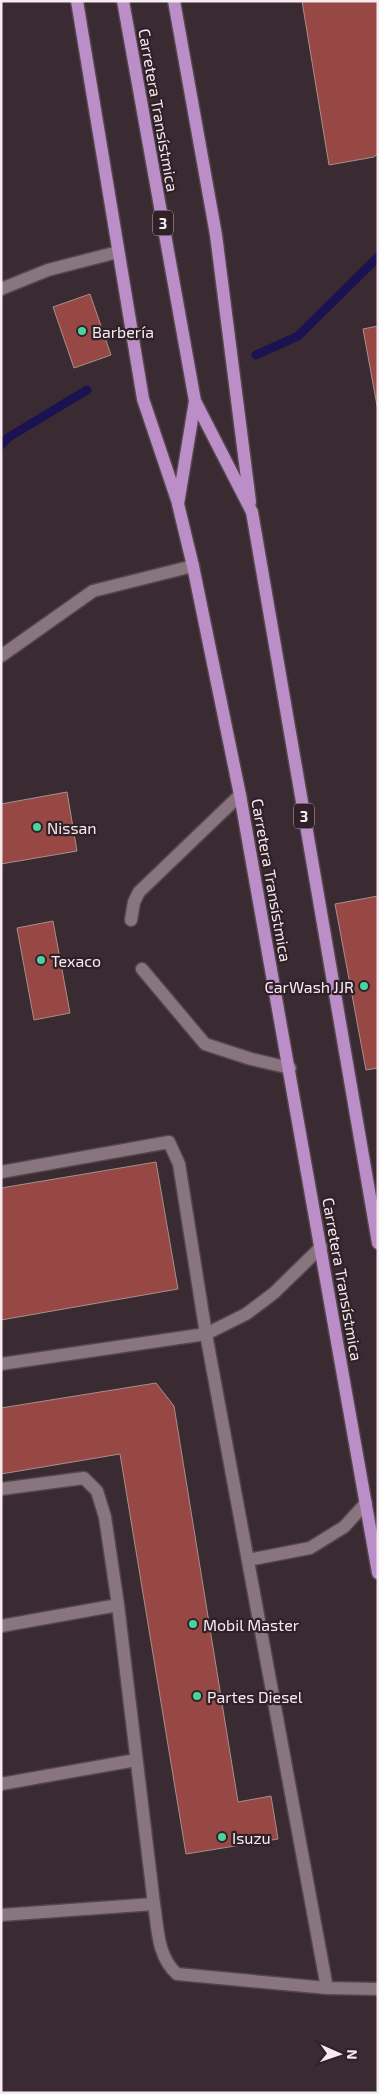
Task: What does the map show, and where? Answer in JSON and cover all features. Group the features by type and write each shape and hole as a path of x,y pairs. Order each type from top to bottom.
{"main road":[{"path":"76,1 143,399 178,504"},
{"name":"Carretera Transístmica","path":"123,1 196,402 252,512 378,1243"},
{"path":"174,1 216,235 252,512"},
{"name":"Carretera Transístmica","path":"196,402 178,504 193,566 240,795 290,1068 378,1573"}],"street":[{"path":"1,289 48,270 118,252"},
{"path":"1,656 93,591 193,566"},
{"path":"131,920 134,902 139,892 240,795"},
{"path":"142,969 205,1044 251,1059 290,1068"},
{"path":"1,1172 169,1142 179,1164 206,1334 327,1988"},
{"path":"1,1364 206,1334 246,1314 274,1293 321,1247"},
{"path":"1,1489 84,1478 97,1491 105,1517 118,1604 160,1948 167,1965 177,1974 327,1988 378,1989"},
{"path":"248,1560 310,1548 344,1527 366,1502"},
{"path":"1,1626 118,1604"},
{"path":"1,1784 136,1760"},
{"path":"1,1915 154,1904"}],"building":[{"path":"302,1 378,1 378,153 374,157 329,165"},
{"name":"Barbería","path":"90,294 111,355 74,368 53,307"},
{"path":"378,326 378,411 363,329"},
{"name":"Nissan","path":"67,792 77,851 1,864 1,804"},
{"name":"CarWash JJR","path":"378,896 378,1068 366,1070 335,904"},
{"name":"Texaco","path":"53,921 70,1013 34,1020 17,928"},
{"path":"156,1162 178,1289 1,1320 1,1188"},
{"path":"156,1383 174,1406 238,1802 271,1796 278,1839 186,1854 120,1454 1,1474 1,1408"}],"waterway":[{"path":"256,355 298,336 378,257"},
{"path":"1,445 9,437 87,390"}],"place":[{"name":"Barbería","path":"82,331"},
{"name":"Nissan","path":"37,827"},
{"name":"Texaco","path":"41,960"},
{"name":"CarWash JJR","path":"364,986"},
{"name":"Mobil Master","path":"193,1624"},
{"name":"Partes Diesel","path":"197,1696"},
{"name":"Isuzu","path":"222,1837"}]}
